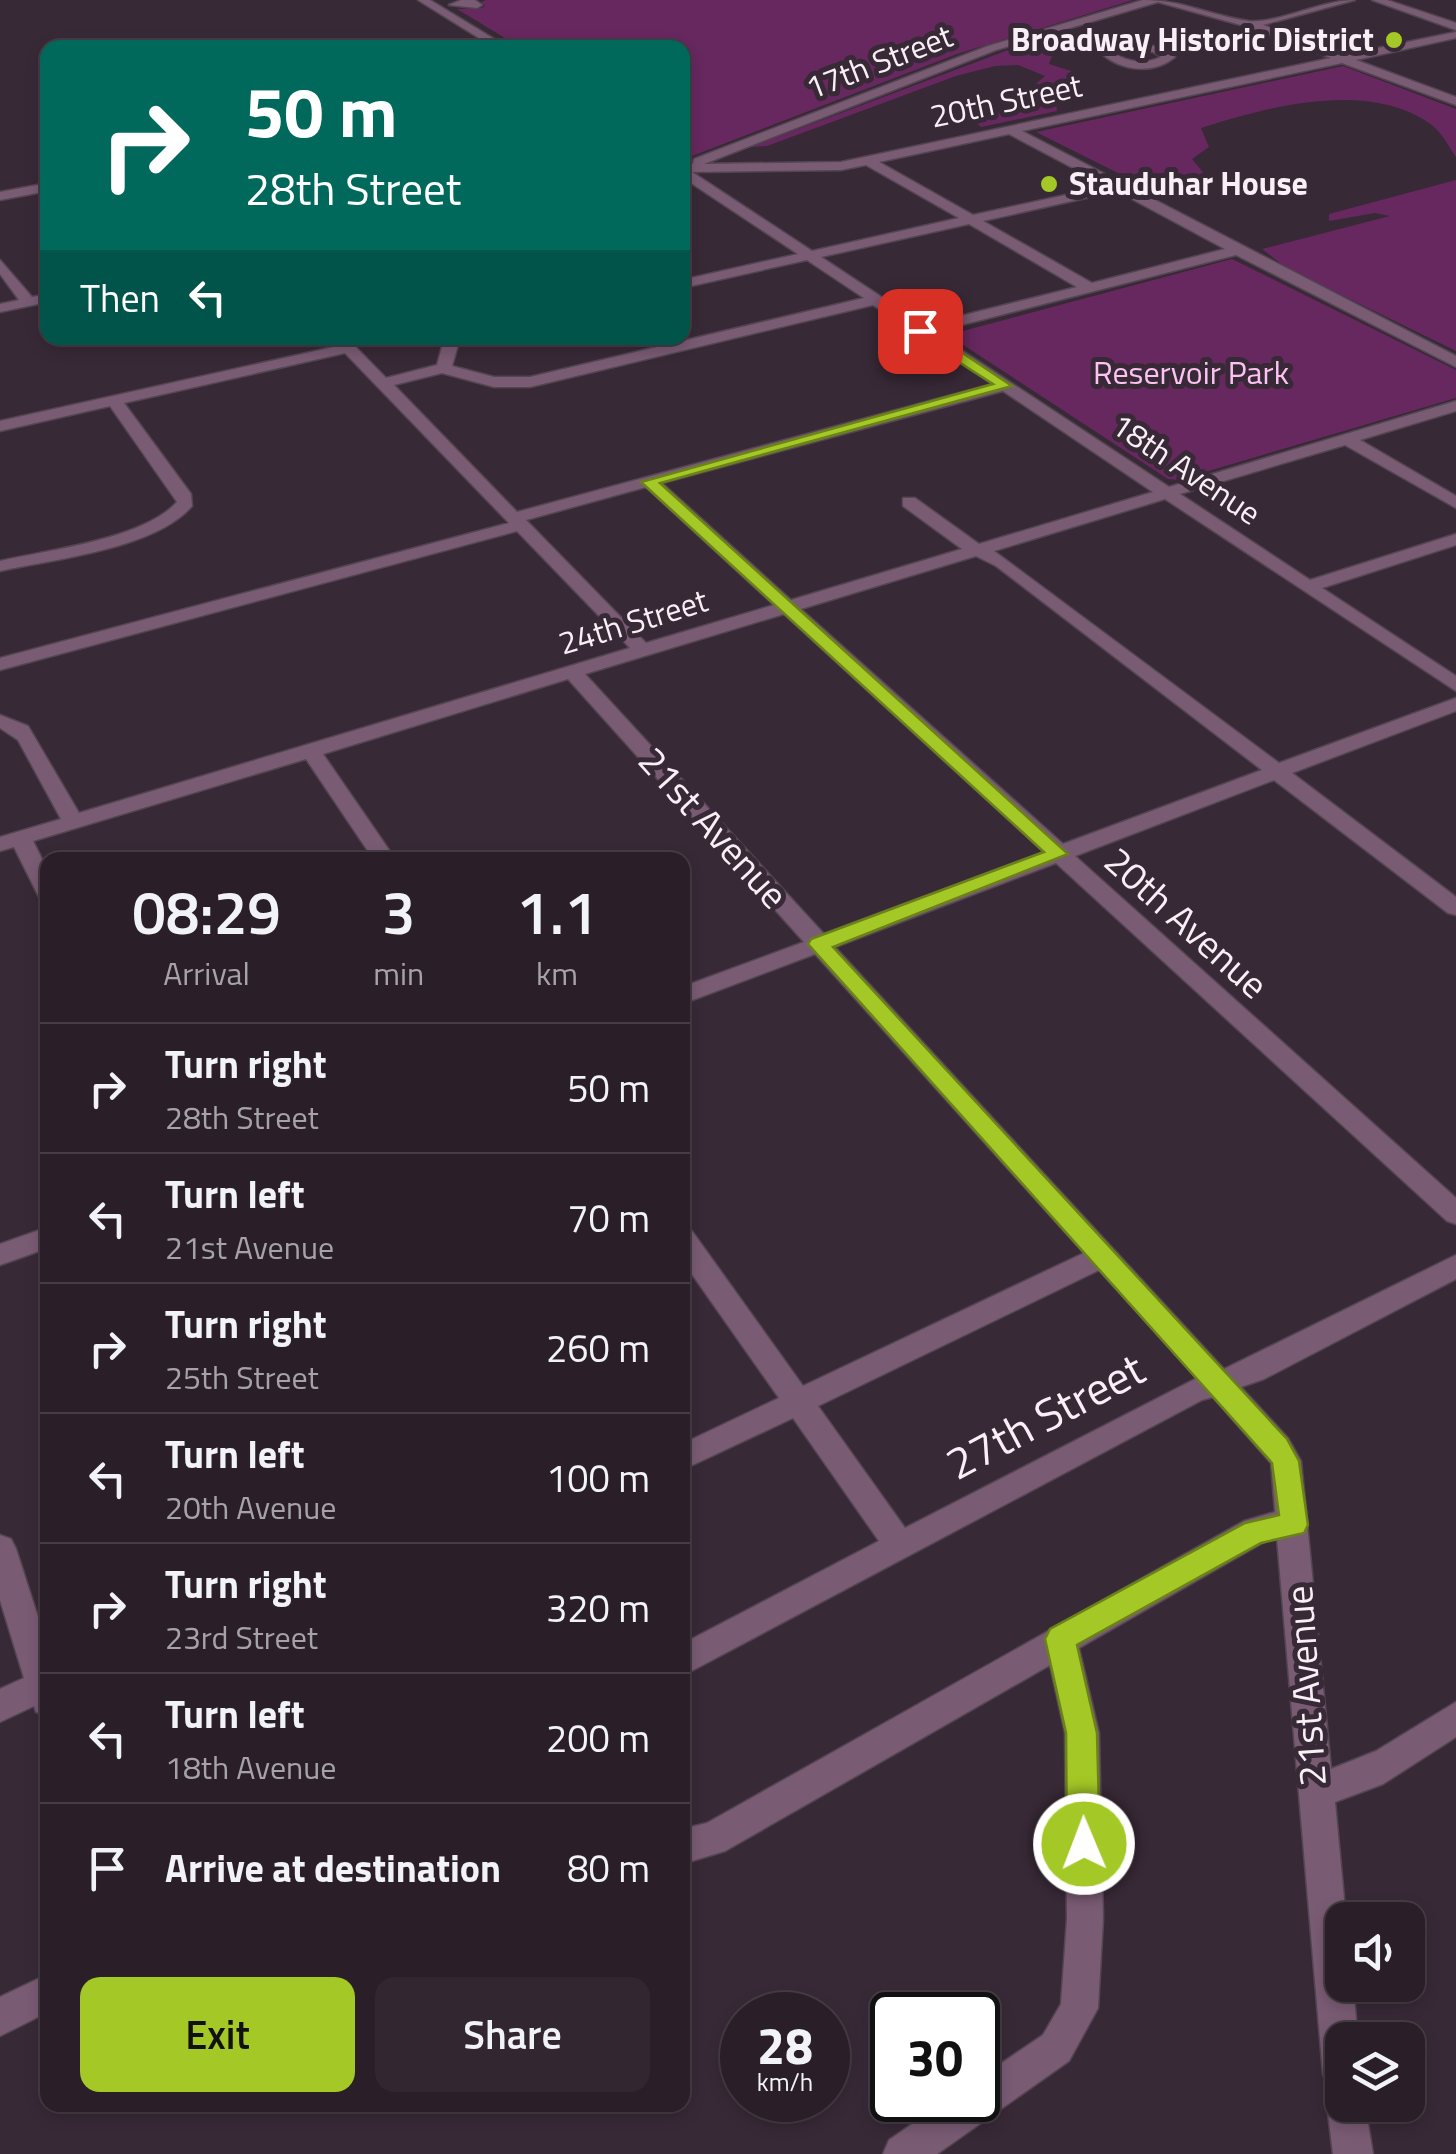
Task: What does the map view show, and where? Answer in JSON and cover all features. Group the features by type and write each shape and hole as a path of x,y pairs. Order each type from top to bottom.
{"street":[{"path":"423,0 490,40"},
{"path":"1158,0 1252,26 1456,102"},
{"name":"17th Street","path":"690,166 992,48 1158,0"},
{"path":"1252,26 1350,0"},
{"path":"1378,0 1456,27"},
{"path":"1064,28 1114,43 1156,49 1170,58 1153,64"},
{"name":"20th Street","path":"690,169 841,166 1456,35"},
{"path":"1114,43 1103,49 1113,59 1153,64 1174,74"},
{"path":"1189,80 1205,87"},
{"path":"1009,128 1242,249 1283,277 1456,362"},
{"path":"867,160 1090,288"},
{"path":"714,192 841,166"},
{"name":"18th Avenue","path":"690,175 1456,685"},
{"path":"690,282 1119,187"},
{"path":"0,196 40,188"},
{"path":"920,331 1242,249"},
{"path":"0,264 28,302"},
{"path":"0,308 40,300"},
{"path":"690,344 874,300"},
{"path":"0,426 336,345"},
{"path":"346,345 643,650"},
{"path":"442,368 449,360 451,345"},
{"path":"384,383 442,368 494,382 530,382 685,345"},
{"path":"0,664 1004,386"},
{"path":"0,566 159,527 178,516 186,502 182,494 114,401"},
{"name":"24th Street","path":"10,840 1456,406"},
{"path":"1347,439 1456,503"},
{"name":"20th Avenue","path":"649,482 1456,1214"},
{"path":"908,502 1002,562 1456,908"},
{"path":"1309,586 1456,539"},
{"name":"21st Avenue","path":"572,672 1278,1447 1286,1461 1337,2022"},
{"path":"690,993 1456,704"},
{"path":"0,721 21,730 73,822"},
{"path":"310,750 380,852"},
{"path":"10,840 40,883"},
{"path":"0,1255 40,1240"},
{"path":"690,1249 900,1546"},
{"path":"690,1454 1101,1257"},
{"name":"27th Street","path":"690,1657 1192,1392 1254,1372 1456,1266"},
{"path":"690,1846 714,1839 1256,1531 1294,1525"},
{"path":"0,1550 40,1672"},
{"path":"904,2154 1056,2048 1079,2008 1084,1918 1082,1733 1060,1639"},
{"path":"0,1706 40,1692"},
{"path":"1314,1788 1341,1787 1367,1776 1456,1718"},
{"path":"0,2018 40,1996"},
{"path":"1349,2122 1354,2154"}],"green space":[{"path":"1133,0 957,54 690,157 690,40 508,40 457,9 482,8 485,6 481,2"},
{"path":"1021,45 1052,56 1049,64 1071,71 1067,83 1055,91 1057,111 981,127 973,120 1036,102 1030,89 1045,76 1018,65 995,66 956,76 767,146 751,147"},
{"path":"1343,66 1456,109 1456,157 1433,126 1408,112 1380,103 1350,100 1288,105 1201,128 1209,147 1192,159 1207,177 1126,177 1036,132"},
{"name":"Reservoir Park","path":"1456,180 1456,351 1288,269 1262,249 1390,216 1375,213 1329,221 1329,214"},
{"name":"Reservoir Park","path":"1232,259 1456,370 1456,398 1178,480 1168,479 948,335"}],"place":[{"name":"Broadway Historic District","path":"1394,40"},
{"name":"Stauduhar House","path":"1049,184"}],"route":[{"path":"920,331 1004,386 649,482 1058,854 819,944 1278,1447 1286,1461 1294,1525 1274,1525 1256,1531 1060,1639 1082,1733 1084,1844"}]}
